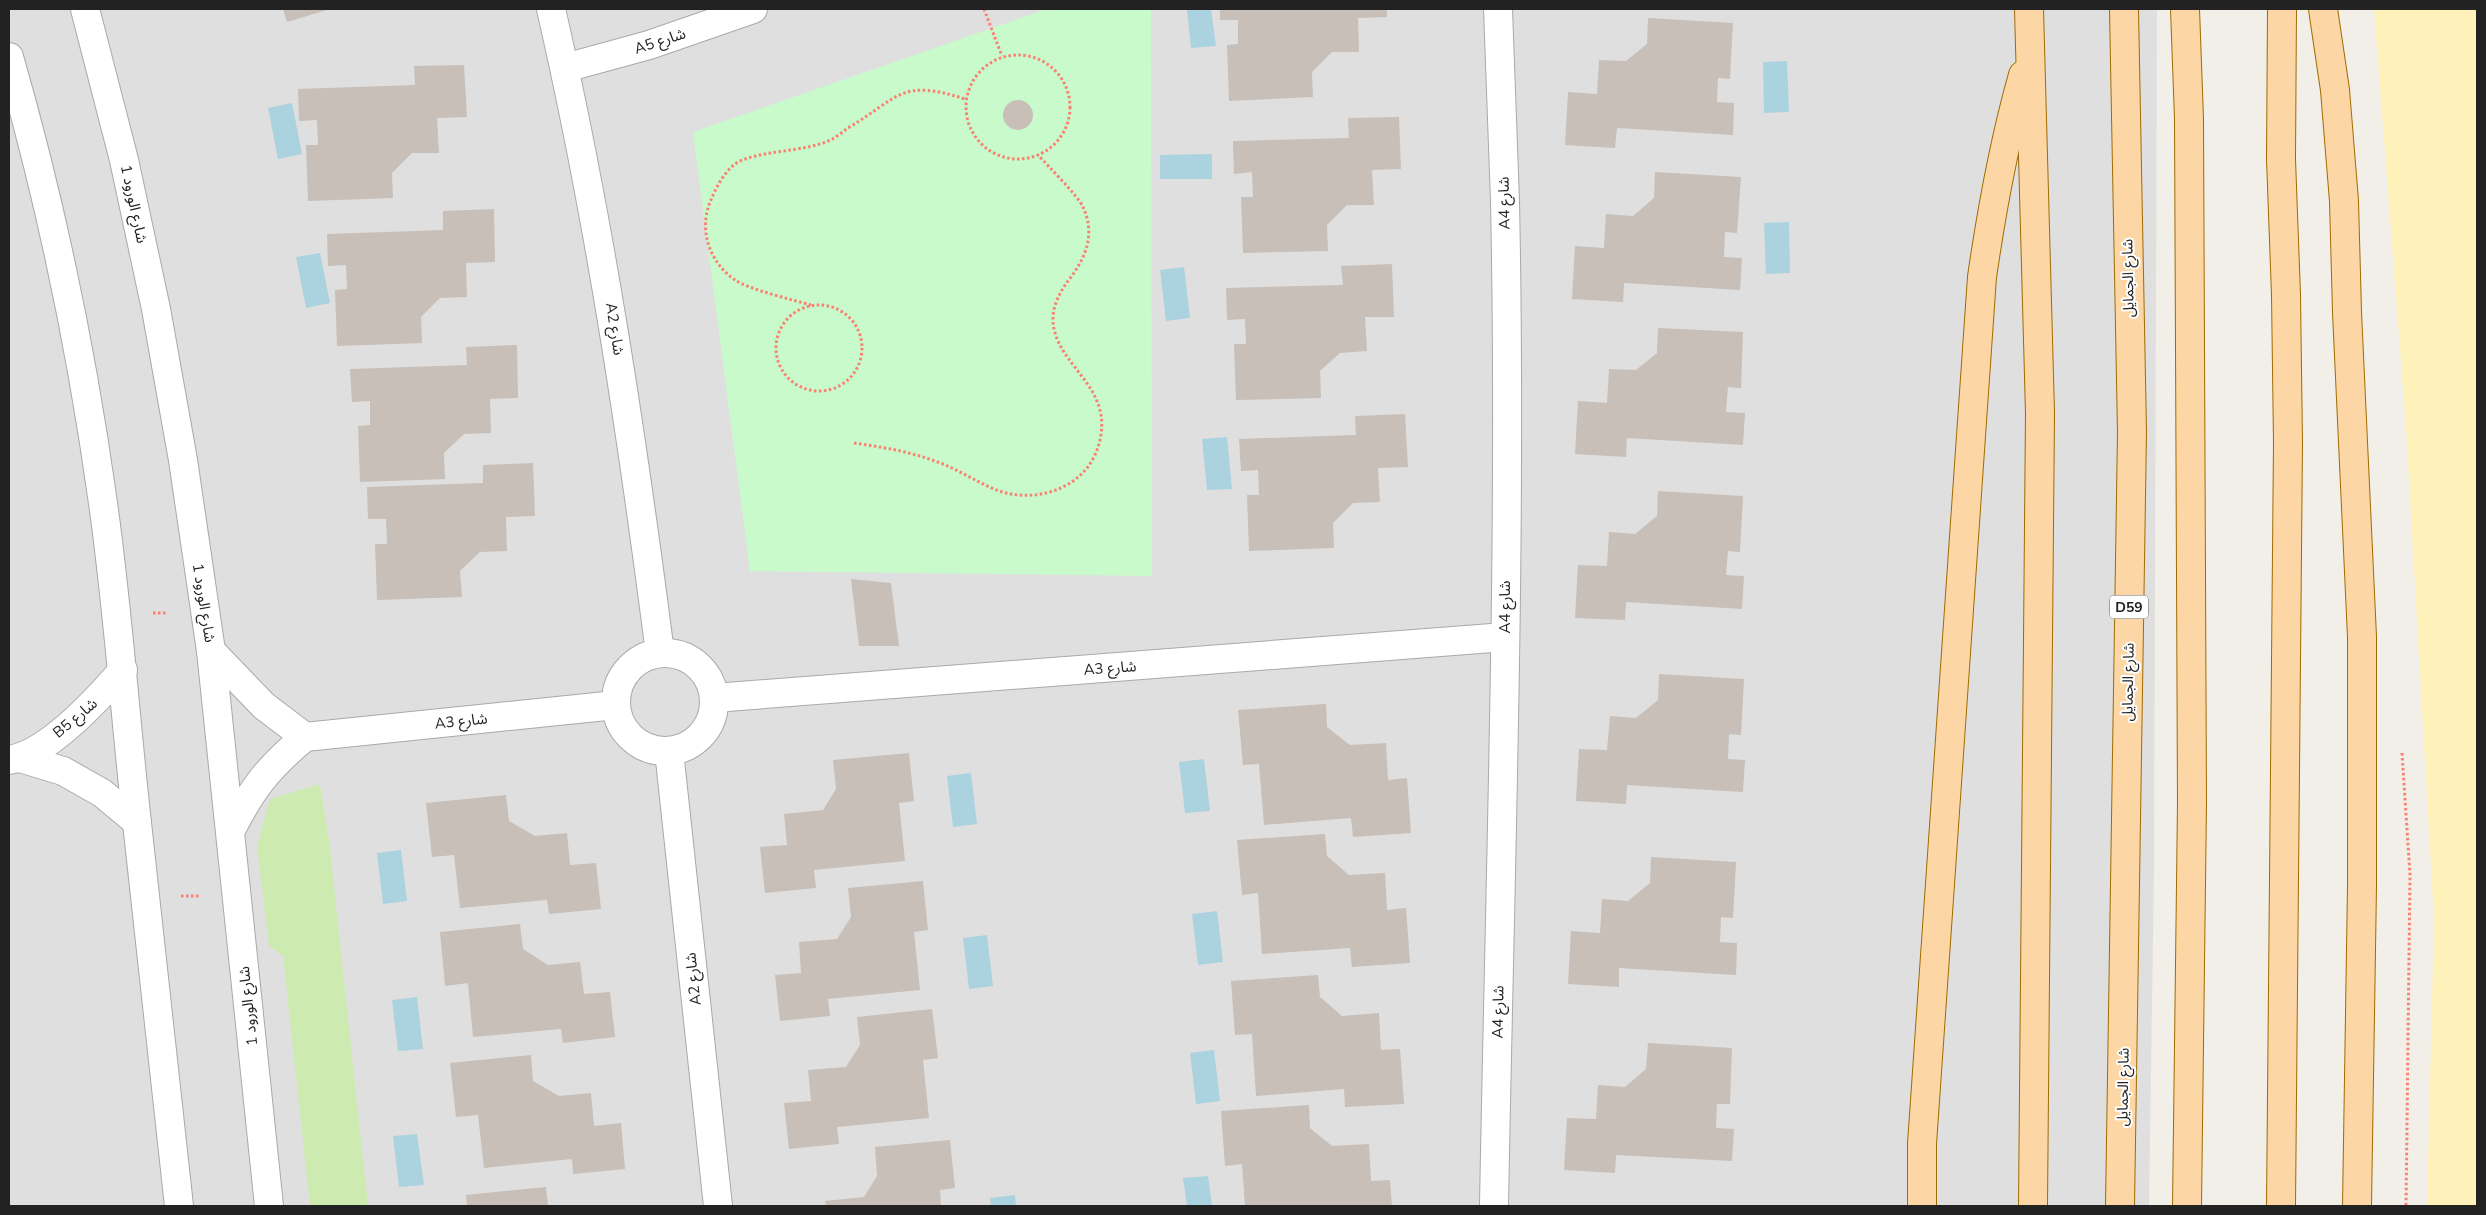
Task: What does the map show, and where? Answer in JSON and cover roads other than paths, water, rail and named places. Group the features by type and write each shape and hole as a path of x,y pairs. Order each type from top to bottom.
{"main road":[{"path":"2029,9 2040,413 2033,1206"},
{"name":"شارع الجمايل","path":"2120,1206 2132,432 2124,9"},
{"path":"2185,9 2189,119 2192,793 2187,1206"},
{"path":"2281,1206 2288,453 2286,296 2281,159 2282,9"},
{"path":"2323,9 2335,90 2344,201 2347,312 2362,637 2362,886 2357,1206"},
{"path":"1922,1206 1922,1144 1982,277 1993,201 2008,126 2029,52"}],"street":[{"name":"شارع الورود 1","path":"85,9 124,160 156,309 183,460 211,651 269,1206"},
{"name":"A2 شارع","path":"551,9 588,177 614,323 660,653"},
{"name":"A5 شارع","path":"565,68 649,46 753,9"},
{"name":"A4 شارع","path":"1494,1206 1505,637 1505,202 1498,9"},
{"path":"9,57 42,178 66,286 87,395 118,614 136,822 146,896 178,1206"},
{"name":"A3 شارع","path":"714,698 1505,637"},
{"path":"211,651 264,706 305,737 281,757 261,778 231,830"},
{"path":"660,653 681,656 697,665 709,680 714,698 712,717 702,734 687,746 669,751 650,749 633,739 622,724 616,705 618,686 628,670 643,658 660,653"},
{"name":"B5 شارع","path":"14,759 58,734 93,704 123,670"},
{"name":"A3 شارع","path":"305,737 616,705"},
{"name":"A2 شارع","path":"669,751 718,1206"},
{"name":"B5 شارع","path":"14,759 63,771 102,793 136,822"}],"water":[{"path":"1187,9 1211,9 1216,46 1191,48"},
{"path":"1787,61 1789,112 1764,113 1763,62"},
{"path":"292,103 302,154 278,159 268,108"},
{"path":"1212,154 1212,179 1160,179 1160,155"},
{"path":"1789,222 1790,273 1766,274 1764,223"},
{"path":"320,253 330,303 306,308 296,257"},
{"path":"1184,267 1190,318 1166,321 1160,270"},
{"path":"1227,437 1232,489 1207,490 1202,439"},
{"path":"1204,759 1210,811 1185,813 1179,762"},
{"path":"971,773 977,824 953,827 947,776"},
{"path":"401,850 407,901 383,904 377,853"},
{"path":"1217,911 1223,962 1198,965 1192,914"},
{"path":"987,935 993,986 969,989 963,938"},
{"path":"417,997 423,1049 398,1051 392,1000"},
{"path":"1214,1050 1220,1101 1196,1104 1190,1053"},
{"path":"417,1134 424,1185 399,1187 393,1136"},
{"path":"1208,1176 1212,1206 1187,1206 1183,1178"},
{"path":"1015,1195 1016,1206 991,1206 990,1198"}]}
